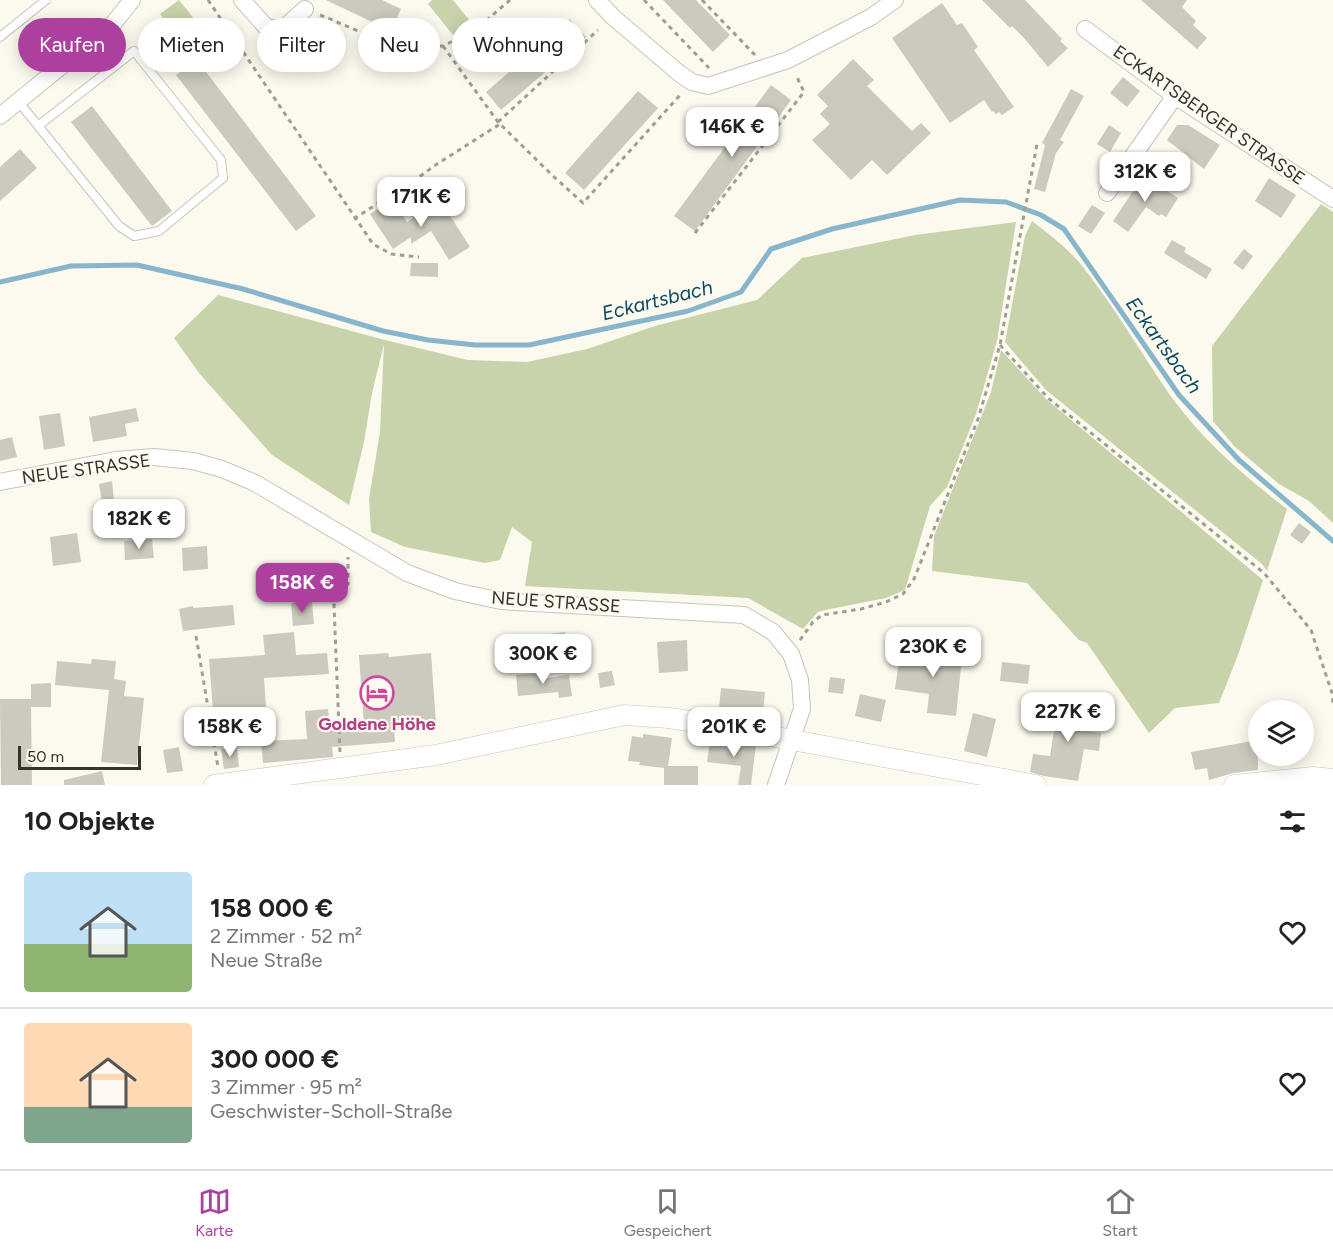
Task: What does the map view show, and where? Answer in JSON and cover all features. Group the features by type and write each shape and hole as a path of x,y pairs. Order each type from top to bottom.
{"street":[{"path":"0,116 113,24 132,0"},
{"path":"242,0 267,28 284,28 305,9"},
{"path":"597,0 613,17 680,74 692,82 708,86 788,60 871,17 895,0"},
{"name":"ECKARTSBERGER STRASSE","path":"1085,29 1175,96 1333,199"},
{"path":"1107,193 1175,96"},
{"name":"NEUE STRASSE","path":"0,482 116,460 154,458 193,461 222,469 255,483 407,573 455,591 501,601 744,615 774,633 791,654 800,680 802,709 776,785"},
{"path":"217,784 273,781 341,768 436,755 624,715 669,718 1033,785"},
{"path":"1234,785 1313,777 1333,779"}],"lane":[{"path":"0,37 46,0"},
{"path":"18,101 38,126 119,226 134,236 159,231 223,178 220,160 134,51 38,126"}],"path":[{"path":"208,0 373,244 391,254 419,257"},
{"path":"500,0 506,3"},
{"path":"305,9 396,46 443,46 475,30 510,0"},
{"path":"644,0 723,82"},
{"path":"702,0 766,67"},
{"path":"391,198 499,123 598,30"},
{"path":"443,46 499,123 552,176 583,203 692,82"},
{"path":"695,233 804,92 788,60"},
{"path":"791,654 813,622 822,615 861,609 886,602 903,594 914,579 978,419 1000,345 1037,144"},
{"path":"354,219 386,198 396,200 404,212"},
{"path":"1000,345 1048,398 1264,573 1311,630 1333,703"},
{"path":"341,768 334,606 335,597 348,584 346,537"},
{"path":"196,636 217,784"}],"green space":[{"path":"179,0 194,18 163,18 160,14"},
{"path":"432,0 453,0 468,18 452,18 452,34 428,4"},
{"path":"1321,204 1333,212 1333,523 1309,501 1279,484 1234,446 1213,421 1212,346"},
{"path":"1032,221 1080,263 1170,395 1196,427 1255,484 1287,509 1267,571 1262,564 1046,390 1005,342 1025,236"},
{"path":"1016,222 997,341 976,414 947,487 930,506 905,590 886,598 818,612 803,629 748,598 525,586 532,542 512,527 500,560 485,563 405,547 371,532 369,499 380,432 384,344 349,505 272,455 199,373 174,338 218,295 468,360 527,362 587,349 655,326 757,300 802,258 915,235"},
{"path":"1001,350 1046,399 1263,580 1219,703 1175,708 1149,733 1087,643 1079,640 1027,583 932,571 934,536 991,392"}],"building":[{"path":"326,0 382,0 401,9 397,18 364,18"},
{"path":"663,0 696,0 730,35 713,52"},
{"path":"982,0 1025,0 1068,48 1048,67 1024,38 1012,26 1010,28"},
{"path":"1141,0 1187,0 1182,7 1196,21 1193,25 1207,38 1197,49"},
{"path":"942,3 957,25 962,23 978,47 974,50 1014,107 1002,115 999,112 996,114 992,112 984,100 950,123 892,38"},
{"path":"853,59 874,80 867,86 912,131 921,123 931,133 887,175 872,160 851,180 812,140 830,124 820,114 828,106 817,95"},
{"path":"180,72 206,72 316,216 296,231 176,75"},
{"path":"509,72 545,72 501,110 486,92"},
{"path":"1123,77 1140,91 1127,107 1110,93"},
{"path":"771,85 791,100 695,231 674,216"},
{"path":"1071,89 1084,96 1060,140 1064,142 1056,153 1045,192 1034,189 1045,145 1042,143"},
{"path":"638,91 658,108 584,190 565,173"},
{"path":"92,106 172,211 152,226 71,122"},
{"path":"1109,125 1121,133 1110,152 1097,144"},
{"path":"1177,125 1188,125 1220,145 1204,169 1167,140"},
{"path":"20,149 37,168 0,201 0,167"},
{"path":"1144,175 1178,198 1166,217 1161,214 1159,216 1146,207 1128,232 1113,221"},
{"path":"1269,178 1296,195 1281,218 1255,201"},
{"path":"440,200 470,247 449,260 431,231 411,244 411,237 393,249 370,214 389,202 396,212 399,210 407,222"},
{"path":"1092,205 1105,213 1091,234 1078,226"},
{"path":"1172,240 1186,248 1184,252 1212,269 1206,279 1164,253"},
{"path":"1244,249 1253,256 1243,270 1233,263"},
{"path":"411,263 438,263 438,277 410,276"},
{"path":"136,408 139,421 125,424 127,436 93,442 89,417"},
{"path":"60,413 65,446 44,450 39,416"},
{"path":"12,437 17,457 0,461 0,440"},
{"path":"112,481 114,501 102,503 99,484"},
{"path":"1299,523 1311,532 1302,544 1290,535"},
{"path":"77,533 81,562 53,566 50,537"},
{"path":"152,539 154,558 125,560 124,541"},
{"path":"207,546 208,569 183,571 182,548"},
{"path":"312,602 314,624 293,626 291,603"},
{"path":"233,605 235,625 183,631 179,609 193,606 193,608"},
{"path":"294,632 296,655 327,653 329,674 264,678 266,707 213,710 209,659 265,655 263,635"},
{"path":"565,632 566,647 551,648 550,634"},
{"path":"687,640 688,671 659,673 657,642"},
{"path":"934,645 963,648 956,716 927,713 929,694 895,689 900,654 932,658"},
{"path":"388,653 389,657 431,653 436,724 394,728 395,742 332,747 333,757 263,763 261,741 307,739 305,711 328,709 330,729 364,726 359,655"},
{"path":"92,659 116,661 114,679 126,681 124,696 144,698 137,765 101,762 109,690 55,685 57,661 91,664"},
{"path":"1002,662 1030,665 1028,684 1000,681"},
{"path":"612,671 615,685 600,688 598,673"},
{"path":"539,673 540,679 569,675 572,696 559,698 558,692 518,696 516,675"},
{"path":"830,677 845,679 843,694 828,692"},
{"path":"51,683 51,707 31,707 32,785 1,785 0,699 31,699 31,684"},
{"path":"721,688 765,692 763,712 719,708"},
{"path":"860,694 886,700 881,722 855,716"},
{"path":"1059,699 1091,704 1087,731 1101,733 1099,751 1084,749 1078,781 1030,772 1033,754 1050,756"},
{"path":"973,713 996,719 987,757 964,751"},
{"path":"643,734 672,738 668,766 698,766 698,785 664,785 664,768 639,765 640,762 628,761 632,736 643,738"},
{"path":"710,741 756,745 751,785 738,785 741,766 707,762"},
{"path":"1248,742 1248,766 1258,766 1258,770 1233,773 1209,780 1207,768 1195,770 1191,752"},
{"path":"179,747 183,771 167,773 163,750"},
{"path":"237,748 239,767 224,769 221,749"},
{"path":"102,771 105,785 64,785 64,780"}],"waterway":[{"name":"Eckartsbach","path":"0,282 71,266 137,265 243,289 383,331 428,340 475,345 529,345 688,311 741,292 771,249 832,229 960,200 1006,202 1041,215 1064,229 1179,395 1239,460 1333,541"}],"place":[{"name":"Goldene Höhe","path":"377,693"}]}
